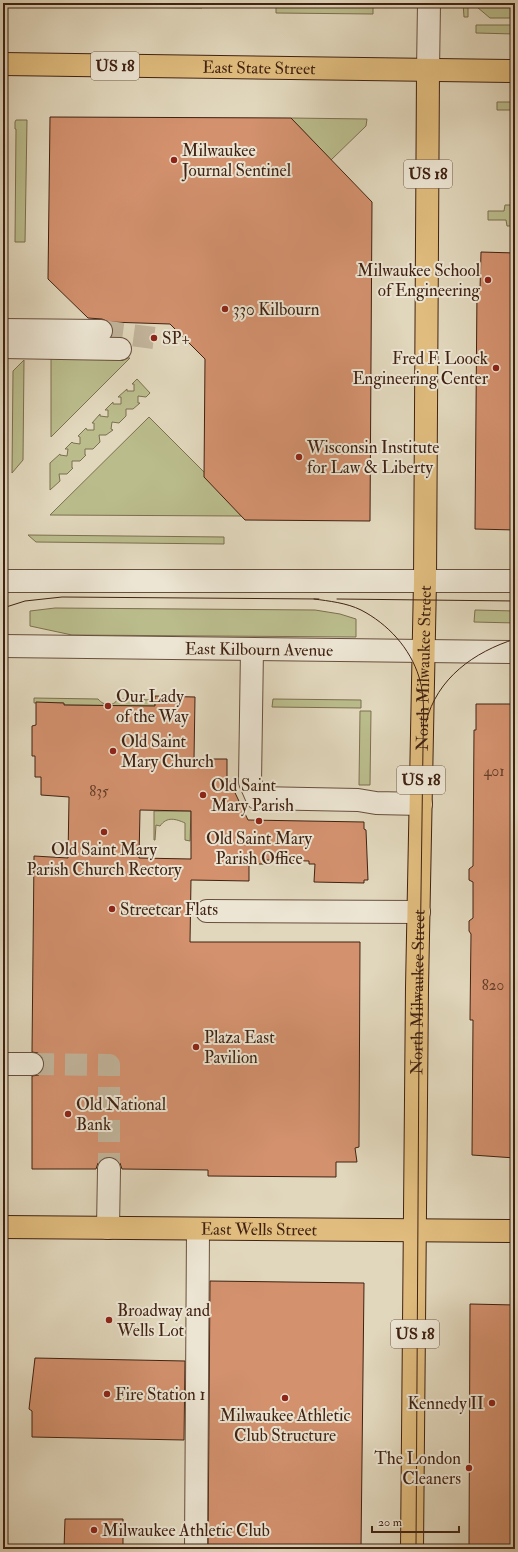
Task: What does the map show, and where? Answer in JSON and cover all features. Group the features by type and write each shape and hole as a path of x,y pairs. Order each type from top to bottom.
{"main road":[{"name":"East State Street","path":"3,64 515,71"},
{"name":"North Milwaukee Street","path":"412,1549 419,912 425,581 428,71"},
{"name":"East Wells Street","path":"3,1227 515,1232"}],"street":[{"name":"North Milwaukee Street","path":"428,71 429,3"},
{"path":"3,330 101,331"},
{"path":"3,347 120,349"},
{"path":"3,581 515,581"},
{"name":"East Kilbourn Avenue","path":"3,646 515,652"},
{"path":"252,649 250,782 257,798 358,800 376,804 421,804"},
{"path":"207,911 419,912"},
{"path":"3,1064 32,1064"},
{"path":"108,1228 109,1169"},
{"path":"196,1549 198,1229"}],"green space":[{"path":"123,3 202,3 202,8 123,7"},
{"path":"360,3 373,3 373,14 276,13 276,5 359,6"},
{"path":"463,3 468,3 468,17 464,17"},
{"path":"477,3 515,3 515,18 490,18 477,7"},
{"path":"476,25 515,25 515,34 476,33"},
{"path":"497,102 515,102 515,110 497,110"},
{"path":"291,118 367,119 366,126 331,160"},
{"path":"16,120 27,120 25,242 15,242"},
{"path":"505,205 515,205 515,226 507,226 506,220 488,220 488,211 504,211"},
{"path":"51,358 130,358 51,437"},
{"path":"24,360 23,460 12,473 13,371"},
{"path":"137,379 150,393 146,397 138,396 138,403 140,403 133,409 126,409 126,416 119,423 112,422 111,429 113,430 106,435 99,435 100,442 93,449 85,449 86,455 80,461 72,461 73,468 67,474 59,474 60,481 50,490 50,463 60,454 67,456 68,449 65,449 72,442 80,444 80,437 78,436 86,428 87,430 94,430 94,423 92,423 100,414 100,416 108,417 108,410 105,410 113,402 113,404 121,404 121,397 118,397 127,389 127,391 134,391 134,384 132,384"},
{"path":"149,417 204,472 242,516 50,515"},
{"path":"28,535 224,537 224,544 36,542"},
{"path":"55,608 315,610 340,614 356,619 356,637 72,635 30,626 30,611"},
{"path":"475,610 515,611 515,623 474,622"},
{"path":"34,698 98,699 108,705 116,702 118,699 155,700 155,706 64,705 63,703 34,703"},
{"path":"273,699 361,700 361,708 272,707"},
{"path":"360,711 371,711 370,785 359,785"},
{"path":"154,811 191,811 190,841 185,840 185,823 172,819 166,821 160,826 156,825 154,840"}],"building":[{"name":"330 Kilbourn","path":"50,117 291,118 372,202 370,521 245,520 204,477 205,359 170,324 109,322 102,319 88,318 48,279"},
{"name":"Fred F. Loock Engineering Center","path":"481,252 515,253 515,530 475,529 477,290 480,290"},
{"name":"Plaza East Pavilion","path":"155,696 195,697 194,759 227,759 227,776 248,820 364,822 364,829 366,830 368,880 364,880 364,883 314,882 315,864 309,864 309,861 266,860 266,864 249,864 249,881 191,880 190,942 360,942 359,1147 355,1148 357,1162 336,1162 336,1177 208,1176 208,1170 122,1169 120,1163 116,1159 110,1157 103,1158 98,1163 96,1169 32,1169 32,1076 39,1075 43,1070 44,1064 43,1057 38,1053 32,1052 34,856 68,858 69,797 41,795 41,777 35,777 35,756 32,756 32,726 36,725 36,702 64,703 64,705 155,706","holes":["140,810 191,811 191,859 139,858"]},
{"path":"476,704 515,704 515,1158 472,1155 473,1020 470,1020 471,934 469,931 469,921 473,918 473,882 469,880 469,869 473,866 474,730 476,730"},
{"name":"Milwaukee Athletic Club Structure","path":"210,1281 364,1283 361,1549 208,1549"},
{"path":"470,1304 515,1305 515,1549 469,1549"},
{"name":"Fire Station 1","path":"35,1358 185,1361 184,1440 32,1437 32,1411 29,1409"},
{"name":"Milwaukee Athletic Club","path":"65,1519 123,1519 123,1549 64,1549"}],"tunnel":[{"path":"101,331 154,338"},
{"path":"32,1064 109,1065 109,1169"}],"tram line":[{"path":"3,608 25,601 62,597 319,599"},
{"path":"314,599 356,608 380,622 397,638 410,656 419,677 423,694 424,721 419,1040 416,1549"},
{"path":"337,599 515,601"},
{"path":"426,722 431,706 439,692 459,669 485,651 515,639"}],"place":[{"name":"Milwaukee Journal Sentinel","path":"174,160"},
{"name":"Milwaukee School of Engineering","path":"488,280"},
{"name":"330 Kilbourn","path":"225,309"},
{"name":"SP+","path":"154,338"},
{"name":"Fred F. Loock Engineering Center","path":"496,368"},
{"name":"Wisconsin Institute for Law & Liberty","path":"299,457"},
{"name":"Our Lady of the Way","path":"108,706"},
{"name":"Old Saint Mary Church","path":"113,751"},
{"name":"Old Saint Mary Parish","path":"203,795"},
{"name":"Old Saint Mary Parish Office","path":"259,821"},
{"name":"Old Saint Mary Parish Church Rectory","path":"104,832"},
{"name":"Streetcar Flats","path":"112,909"},
{"name":"Plaza East Pavilion","path":"196,1047"},
{"name":"Old National Bank","path":"68,1114"},
{"name":"Broadway and Wells Lot","path":"109,1320"},
{"name":"Fire Station 1","path":"107,1394"},
{"name":"Milwaukee Athletic Club Structure","path":"285,1398"},
{"name":"Kennedy II","path":"492,1403"},
{"name":"The London Cleaners","path":"469,1468"},
{"name":"Milwaukee Athletic Club","path":"94,1530"}]}
